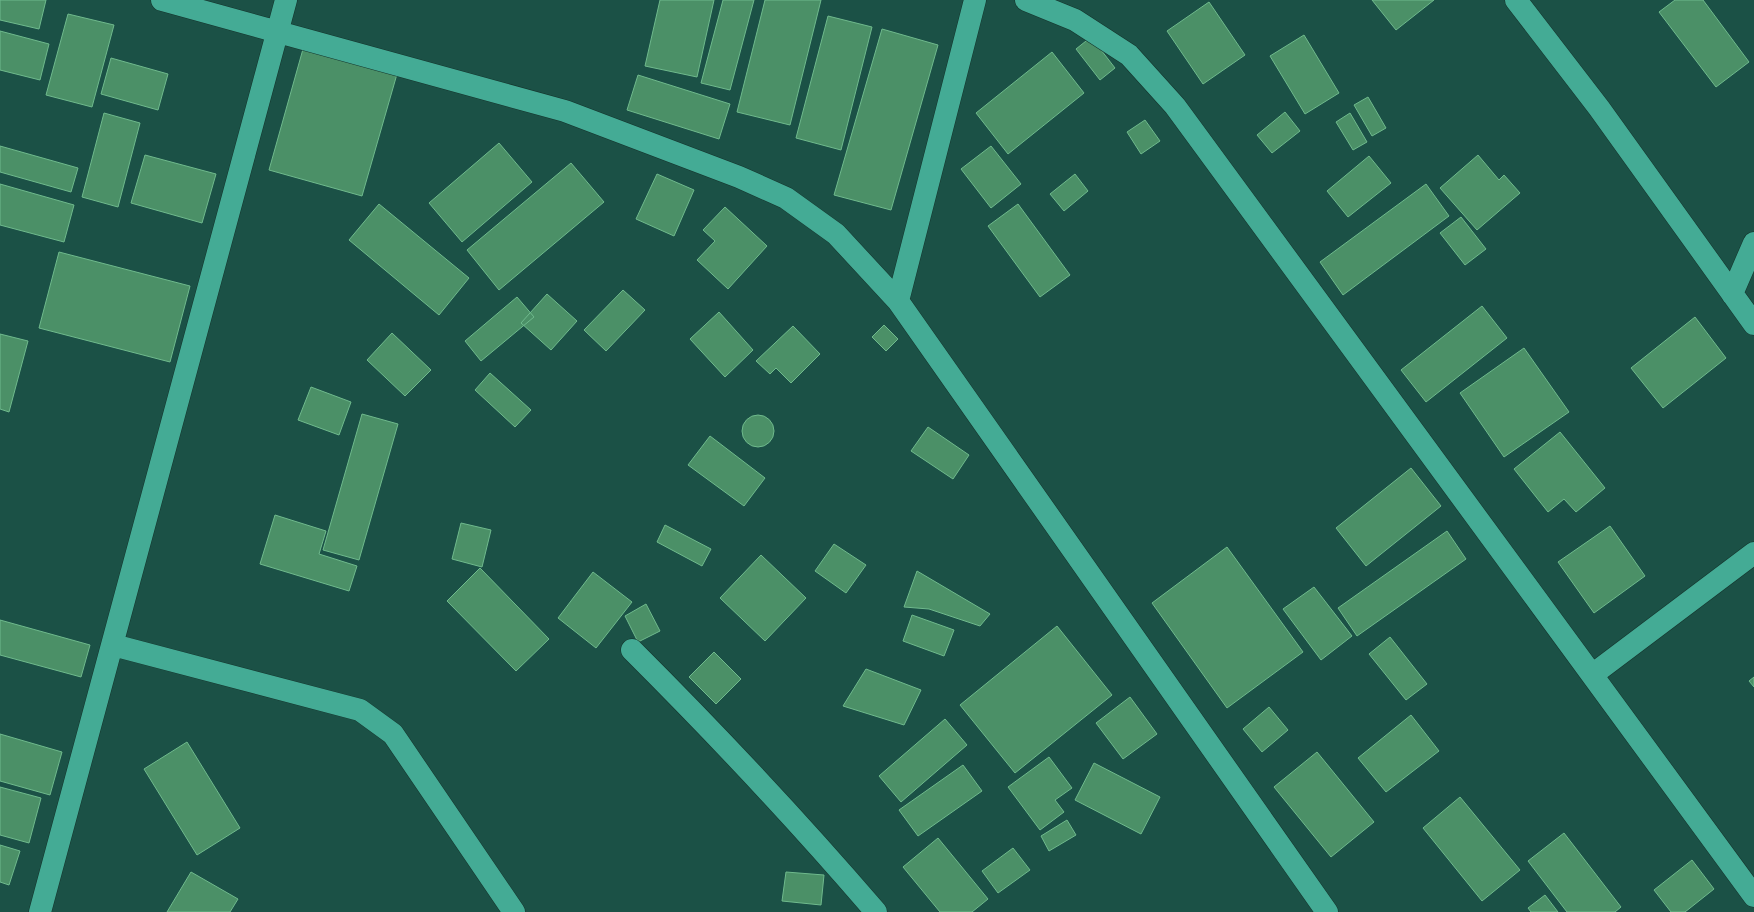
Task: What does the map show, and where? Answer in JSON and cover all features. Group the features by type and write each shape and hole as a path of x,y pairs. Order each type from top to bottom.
{"street":[{"path":"162,0 565,111 739,177 786,198 836,234 898,301 1327,912"},
{"path":"40,912 286,0"},
{"path":"898,301 975,0"},
{"path":"1026,0 1075,20 1129,55 1174,106 1754,896"},
{"path":"1516,0 1599,108 1754,324"},
{"path":"1732,294 1754,243"},
{"path":"1592,675 1754,553"},
{"path":"113,645 360,710 393,734 514,912"},
{"path":"632,650 715,733 876,912"}],"building":[{"path":"0,0 46,0 39,29 0,20"},
{"path":"660,0 714,0 697,77 645,66"},
{"path":"723,0 754,0 730,90 701,83"},
{"path":"765,0 821,0 790,125 737,112"},
{"path":"1372,0 1434,0 1396,30"},
{"path":"1675,0 1703,0 1749,62 1716,87 1659,12"},
{"path":"1209,2 1245,55 1203,84 1167,31"},
{"path":"68,14 114,25 92,107 46,95"},
{"path":"828,16 872,27 841,150 796,138"},
{"path":"882,29 938,45 891,210 834,195"},
{"path":"0,31 49,44 40,80 0,70"},
{"path":"1304,35 1339,93 1305,114 1270,56"},
{"path":"1091,37 1115,68 1100,80 1076,49"},
{"path":"303,49 397,74 362,196 269,170"},
{"path":"1052,52 1084,93 1008,154 976,113"},
{"path":"111,58 168,74 158,110 101,94"},
{"path":"638,75 730,104 719,139 627,110"},
{"path":"1368,97 1386,128 1372,136 1354,105"},
{"path":"1285,112 1300,131 1272,153 1257,135"},
{"path":"104,113 140,123 118,207 82,197"},
{"path":"1350,113 1367,142 1353,150 1336,122"},
{"path":"1145,120 1160,141 1141,154 1127,132"},
{"path":"499,143 532,182 462,242 429,203"},
{"path":"0,146 78,168 71,192 0,172"},
{"path":"991,146 1021,184 991,208 961,169"},
{"path":"145,155 216,174 202,223 131,203"},
{"path":"1478,155 1499,180 1504,175 1520,193 1477,230 1440,188"},
{"path":"1369,156 1391,183 1348,217 1327,191"},
{"path":"571,163 604,202 499,290 467,250"},
{"path":"657,174 694,190 674,236 636,219"},
{"path":"1075,174 1088,191 1064,211 1050,194"},
{"path":"0,184 74,205 64,242 0,225"},
{"path":"1426,184 1449,216 1343,295 1320,262"},
{"path":"379,204 469,278 439,315 349,240"},
{"path":"1018,204 1070,275 1040,297 988,226"},
{"path":"725,207 767,246 728,289 697,260 715,241 703,230"},
{"path":"1461,217 1486,249 1465,265 1440,233"},
{"path":"59,252 190,286 170,362 39,328"},
{"path":"623,290 645,310 606,351 584,330"},
{"path":"547,294 577,321 551,350 521,323"},
{"path":"517,297 534,317 481,361 465,341"},
{"path":"1482,306 1507,338 1426,402 1401,370"},
{"path":"719,312 753,350 725,377 690,339"},
{"path":"1695,317 1726,358 1663,408 1631,368"},
{"path":"884,325 898,339 886,351 872,337"},
{"path":"793,326 820,354 791,383 776,368 770,374 756,361"},
{"path":"392,333 431,370 405,396 367,360"},
{"path":"0,334 28,341 9,412 0,409"},
{"path":"1524,348 1569,412 1504,457 1460,393"},
{"path":"490,373 531,410 515,427 475,390"},
{"path":"311,387 351,402 339,435 298,420"},
{"path":"362,414 398,424 359,560 323,550"},
{"path":"758,415 764,416 771,422 774,431 773,437 767,444 758,447 752,446 745,440 742,431 743,425 749,418"},
{"path":"928,427 969,455 953,479 911,451"},
{"path":"1560,432 1605,488 1576,512 1564,499 1548,512 1514,469"},
{"path":"710,436 765,478 744,506 688,465"},
{"path":"1411,468 1441,506 1366,566 1336,528"},
{"path":"275,515 326,531 319,554 357,566 349,591 260,564"},
{"path":"461,523 491,530 482,567 452,559"},
{"path":"665,525 711,549 702,566 657,542"},
{"path":"1610,526 1645,576 1594,613 1558,562"},
{"path":"1447,531 1466,559 1357,636 1338,608"},
{"path":"834,544 866,565 846,593 815,571"},
{"path":"1227,547 1303,652 1227,708 1152,603"},
{"path":"761,555 806,598 765,641 720,598"},
{"path":"480,568 549,639 516,671 447,601"},
{"path":"917,571 990,614 980,626 929,609 904,607"},
{"path":"593,572 632,602 596,648 558,618"},
{"path":"1314,587 1352,636 1321,660 1283,609"},
{"path":"646,604 660,631 638,642 625,616"},
{"path":"912,615 954,630 944,656 903,641"},
{"path":"0,620 90,645 81,677 0,655"},
{"path":"1057,626 1112,695 1015,773 960,705"},
{"path":"1390,637 1427,684 1406,700 1369,654"},
{"path":"714,652 741,679 716,704 689,677"},
{"path":"866,669 921,690 904,725 843,706"},
{"path":"1754,677 1754,687 1749,681"},
{"path":"1130,697 1157,734 1123,759 1096,723"},
{"path":"1269,707 1288,730 1262,752 1243,729"},
{"path":"1411,715 1439,751 1386,792 1358,758"},
{"path":"945,719 967,745 901,802 879,776"},
{"path":"0,734 62,752 50,795 0,781"},
{"path":"187,742 240,828 197,855 144,769"},
{"path":"1317,752 1374,822 1331,857 1274,787"},
{"path":"1049,757 1072,788 1055,800 1064,812 1040,830 1008,787"},
{"path":"1094,763 1160,797 1141,834 1075,800"},
{"path":"963,765 982,791 918,836 899,810"},
{"path":"0,787 41,798 29,843 0,835"},
{"path":"1460,797 1520,870 1482,901 1423,828"},
{"path":"1067,820 1076,835 1049,851 1041,836"},
{"path":"1564,833 1621,907 1615,912 1567,912 1528,861"},
{"path":"938,838 988,899 972,912 940,912 903,867"},
{"path":"0,845 20,851 9,885 0,882"},
{"path":"1013,848 1030,870 998,893 982,871"},
{"path":"1692,860 1714,889 1685,912 1671,912 1654,890"},
{"path":"191,872 238,899 230,912 167,912"},
{"path":"786,872 824,875 821,905 782,901"},
{"path":"1545,895 1558,912 1531,912 1528,908"}]}
